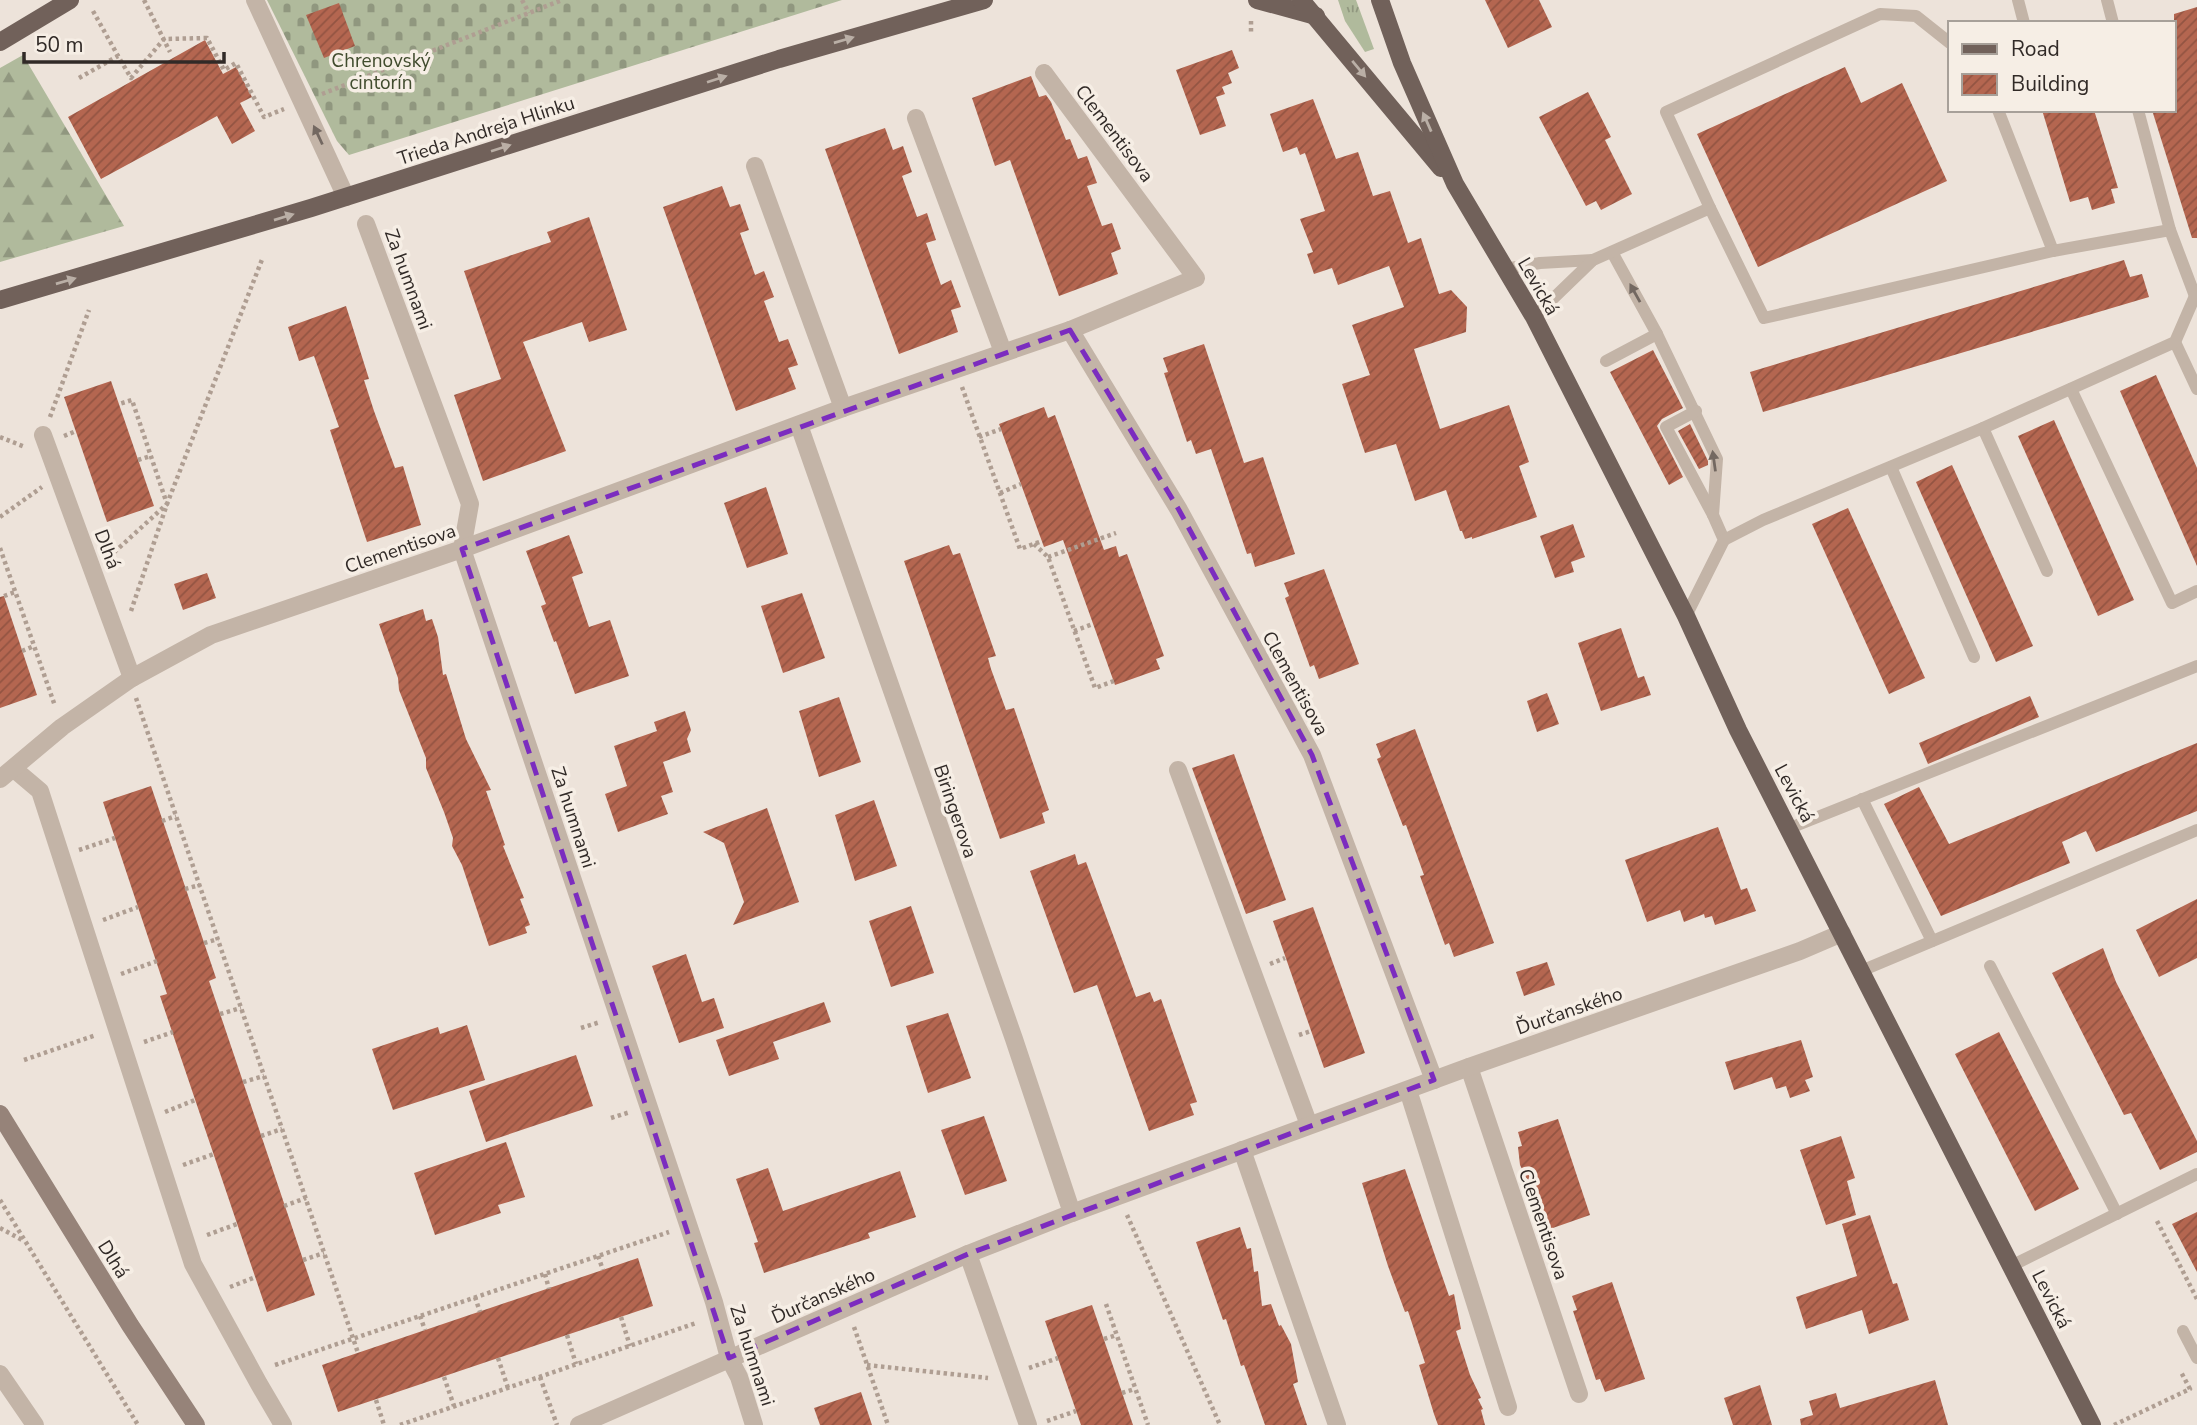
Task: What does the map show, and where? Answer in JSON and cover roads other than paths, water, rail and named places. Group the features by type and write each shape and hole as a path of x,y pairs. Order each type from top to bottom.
{"main road":[{"path":"0,41 70,0"},
{"name":"Trieda Andreja Hlinku","path":"0,300 346,197 765,63 984,0"},
{"path":"1257,0 1316,8"},
{"name":"Levická","path":"1301,0 1316,8 1455,184"},
{"name":"Levická","path":"1380,0 1402,63 1455,184 1534,317 1686,616 1738,730 2092,1425"}],"street":[{"path":"255,0 346,197"},
{"name":"Clementisova","path":"7,774 62,727 132,678 211,635 462,549 843,408 1070,330 1196,278 1044,73"},
{"path":"916,118 1003,352"},
{"path":"755,166 843,408"},
{"name":"Za humnami","path":"366,224 470,504 462,549 714,1302 729,1358 739,1377 754,1425"},
{"name":"Clementisova","path":"1070,330 1178,510 1312,755 1434,1080"},
{"name":"Biringerova","path":"799,425 1014,1039 1072,1213"},
{"name":"Dlhá","path":"43,435 121,641 132,678"},
{"path":"1178,771 1309,1125"},
{"path":"7,774 40,791 193,1264 258,1384 284,1425"},
{"name":"Ďurčanského","path":"579,1425 968,1254 1072,1213 1469,1067 1787,956 1842,933"},
{"name":"Clementisova","path":"1469,1067 1579,1394"},
{"path":"1408,1090 1508,1407"},
{"name":"Dlhá","path":"0,1114 196,1425"},
{"path":"1242,1150 1336,1425"},
{"path":"968,1254 1028,1425"},
{"path":"0,1374 35,1425"}],"lane":[{"path":"2018,0 2023,21"},
{"path":"2107,0 2112,21"},
{"path":"1948,41 1916,16 1880,14 1666,112 1765,318 2053,251 2170,230"},
{"path":"1999,112 2053,251"},
{"path":"1686,616 1724,540 1763,520 1983,429 2175,342 2196,296 2170,230 2139,112"},
{"path":"1506,269 1540,263 1593,260 1710,208"},
{"path":"1612,252 1657,334 1717,459 1713,515"},
{"path":"1534,317 1593,260"},
{"path":"1606,361 1657,334"},
{"path":"2175,342 2197,389"},
{"path":"2071,389 2172,603 2197,591"},
{"path":"1696,411 1666,427 1724,540"},
{"path":"1983,429 2047,571"},
{"path":"1891,467 1974,657"},
{"path":"1790,828 2197,666"},
{"path":"1862,799 1932,941"},
{"path":"1861,971 2197,830"},
{"path":"1990,966 2117,1213"},
{"path":"2011,1266 2197,1174"},
{"path":"2183,1331 2197,1358"}],"park label":[{"name":"Chrenovský cintorín","path":"381,71"}]}
